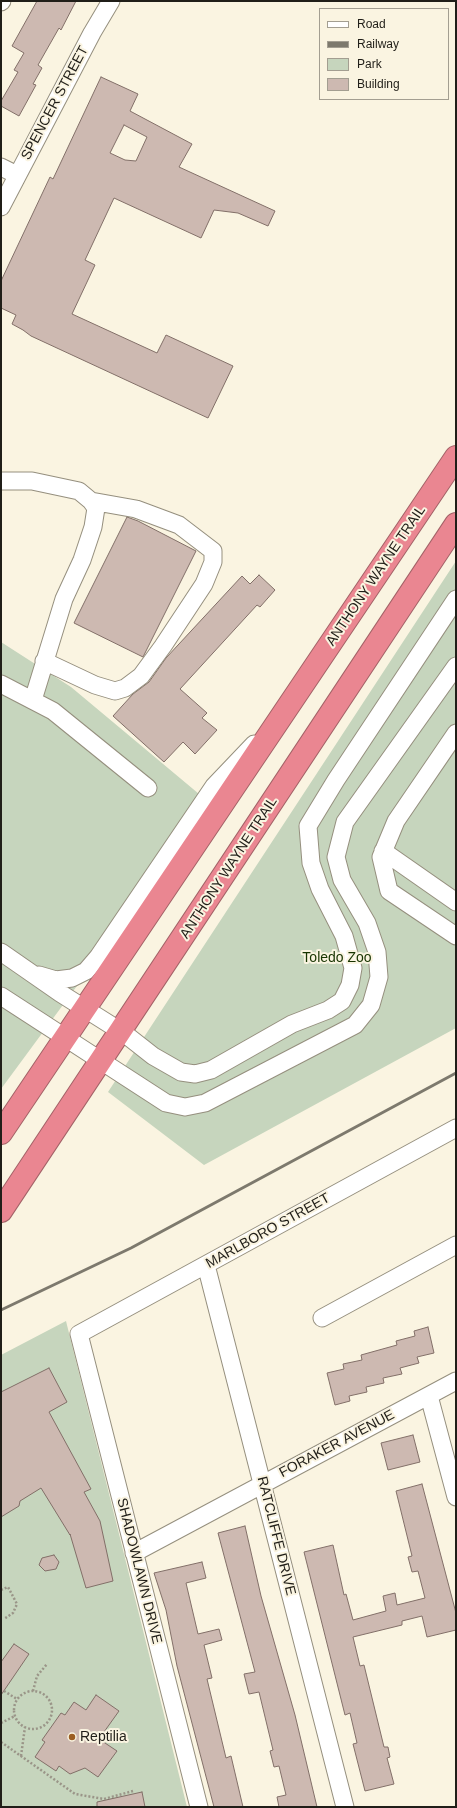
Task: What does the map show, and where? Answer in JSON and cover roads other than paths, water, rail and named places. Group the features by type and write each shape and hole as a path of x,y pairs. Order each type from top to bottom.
{"highway":[{"name":"ANTHONY WAYNE TRAIL","path":"1,1133 456,457"},
{"name":"ANTHONY WAYNE TRAIL","path":"1,1211 456,524"}],"street":[{"name":"SPENCER STREET","path":"1,207 111,1"},
{"path":"1,167 17,175"},
{"path":"1,481 32,481 64,486 79,491 91,501 96,508 93,527 82,560 64,599 33,700"},
{"path":"44,662 95,685 115,691 125,688 141,676 163,646 204,584 213,562 213,551 179,525 136,509 91,501"},
{"path":"1,952 60,993 121,1031 168,1066 181,1072 196,1074 211,1070 292,1024 328,1010 342,1001 350,985 353,968 344,936 320,889 310,863 308,826 336,780 456,599"},
{"path":"1,996 166,1103 185,1107 205,1103 355,1025 372,1004 379,977 377,952 367,923 342,880 336,856 345,822 456,666"},
{"path":"1,684 53,711 148,788"},
{"path":"34,974 56,980 72,978 86,971 98,957 214,786 284,712"},
{"path":"456,733 396,821 381,857 389,891 456,936"},
{"path":"384,851 456,902"},
{"name":"MARLBORO STREET","path":"79,1334 456,1128"},
{"path":"322,1318 456,1245"},
{"name":"RATCLIFFE DRIVE","path":"206,1265 345,1807"},
{"name":"SHADOWLAWN DRIVE","path":"79,1334 199,1807"},
{"name":"FORAKER AVENUE","path":"134,1553 456,1381"},
{"path":"429,1396 456,1497"}],"railway":[{"path":"1,1310 131,1248 456,1073"}],"place":[{"name":"Reptilia","path":"72,1737"}],"park label":[{"name":"Toledo Zoo","path":"337,958"}]}
